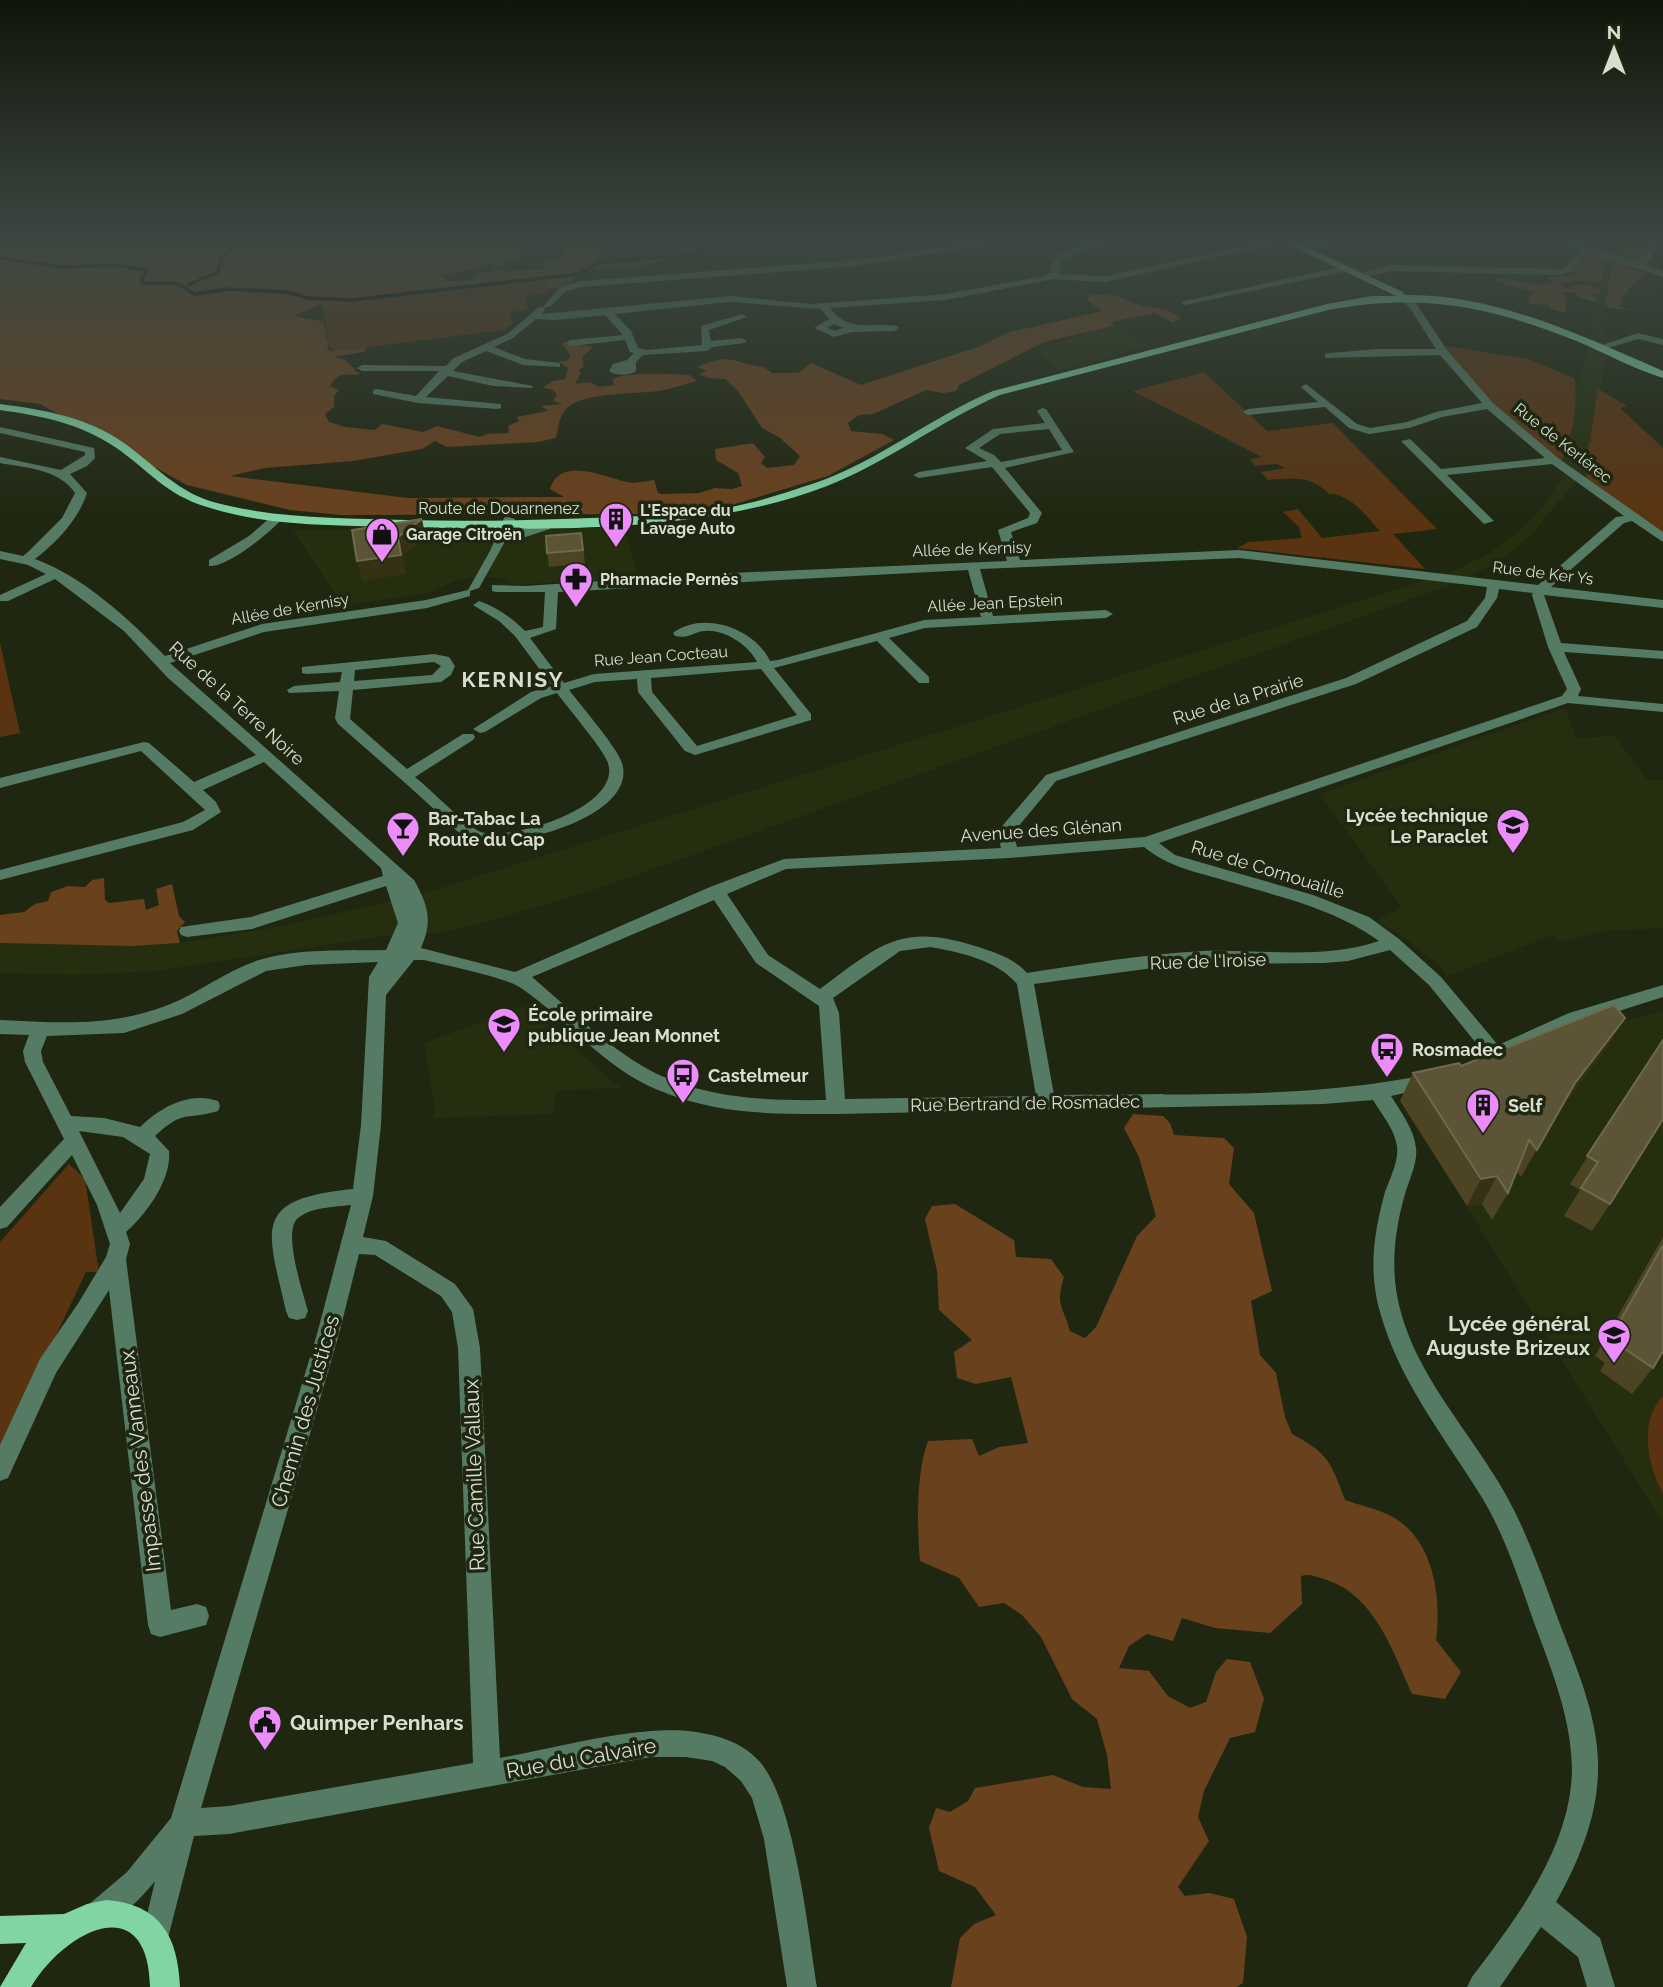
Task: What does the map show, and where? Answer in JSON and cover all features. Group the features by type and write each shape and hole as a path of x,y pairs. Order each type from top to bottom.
{"main road":[{"name":"Route de Douarnenez","path":"525,523 546,526 656,519 733,510 815,486 872,462 961,408 991,395 1168,345 1218,335"},
{"path":"1564,335 1663,375"},
{"name":"Route de Douarnenez","path":"0,407 45,413 79,422 121,446 163,482 182,494 211,505 277,518 505,535"},
{"name":"Route de Douarnenez","path":"525,523 656,519"},
{"name":"Route de Douarnenez","path":"341,522 483,525"},
{"path":"15,1987 35,1955 66,1928 98,1915 121,1914 141,1922 156,1936 165,1962 165,1987"},
{"path":"0,1930 66,1928"}],"street":[{"path":"418,400 465,356 512,335"},
{"path":"571,343 629,337 634,350 641,352 704,349 708,348 706,335"},
{"name":"Rue de Kerlérec","path":"1432,335 1443,352 1489,405 1554,460 1663,538"},
{"path":"1598,348 1640,335 1663,342"},
{"path":"708,344 742,341"},
{"path":"485,347 523,362 556,365"},
{"path":"631,362 641,352"},
{"path":"1329,356 1378,352 1443,352"},
{"path":"362,368 415,366 493,383 528,386"},
{"path":"1306,387 1353,426 1368,431 1409,425 1440,414 1489,405"},
{"path":"377,393 418,400 497,406"},
{"path":"1248,412 1327,404"},
{"path":"919,475 1065,454 1069,449 1042,411"},
{"path":"1015,565 1004,530 1033,520 1037,516 997,465 987,455 971,448 997,431 1052,425"},
{"path":"0,430 90,450 91,456 87,461 62,474"},
{"path":"1406,441 1489,520"},
{"path":"0,460 62,474 78,485 81,493 79,502 45,546 25,561"},
{"path":"1438,473 1554,460"},
{"path":"1567,699 1573,695 1574,689 1555,646 1538,595 1620,520 1634,517"},
{"path":"214,564 253,539 277,518"},
{"path":"349,667 343,720 472,834 486,839 560,823 591,809 612,788 616,777 615,762 520,633 504,618 472,597 482,573 505,535 525,523"},
{"path":"483,525 505,535 546,526"},
{"name":"Allée de Kernisy","path":"163,661 262,628 552,587 1239,554 1420,574"},
{"name":"Rue de la Terre Noire","path":"0,555 37,564 95,600 163,661 173,675 345,825 406,897 404,913 413,926"},
{"path":"973,566 988,620"},
{"path":"482,573 495,593 504,618"},
{"name":"Rue de Ker Ys","path":"1420,574 1663,604"},
{"path":"3,598 54,575"},
{"name":"Rue de la Prairie","path":"1010,853 1006,836 1011,825 1051,778 1351,681 1472,624 1492,595 1494,584"},
{"path":"530,634 549,629 552,587"},
{"name":"Allée Jean Epstein","path":"766,666 924,624 1106,614"},
{"path":"644,674 647,696 690,748 699,751 806,717 759,653 729,629 690,629 689,633 680,633"},
{"path":"880,636 924,680"},
{"path":"1555,646 1663,655"},
{"path":"294,690 436,679 446,672 447,666 444,660 434,658 307,670"},
{"name":"Rue Jean Cocteau","path":"406,776 529,699 560,687 600,677 766,666"},
{"path":"1567,699 1663,708"},
{"name":"Avenue des Glénan","path":"518,978 544,964 766,870 793,863 1010,853 1147,842 1567,699"},
{"path":"0,783 144,746 211,804 213,809 211,815 199,821 0,875"},
{"path":"192,789 265,756"},
{"name":"Rue de Cornouaille","path":"1147,842 1169,859 1307,900 1371,926 1447,993 1495,1054"},
{"path":"187,931 252,923 389,874"},
{"path":"716,891 762,959 821,998 830,1013 836,1107"},
{"name":"Chemin des Justices","path":"156,1936 183,1823 352,1245 363,1196 380,990 401,954 413,926"},
{"path":"821,998 889,949 911,940 939,941 979,953 1011,968 1023,980 1046,1101"},
{"name":"Rue de l'Iroise","path":"1023,980 1184,959 1351,955 1392,943"},
{"name":"Rue Bertrand de Rosmadec","path":"0,1027 40,1030 133,1024 176,1009 268,963 401,954 437,955 518,978 529,984 624,1064 664,1085 743,1107 1312,1098 1378,1092 1451,1074"},
{"path":"1475,1064 1575,1018 1663,991"},
{"path":"0,1470 48,1366 87,1309 116,1259 120,1244 116,1229 71,1131 32,1056 40,1030"},
{"path":"1378,1092 1403,1131 1407,1143 1407,1153 1383,1247 1384,1281 1392,1321 1428,1398 1499,1507 1548,1626 1581,1731 1585,1774 1570,1842 1538,1906 1504,1959 1482,1987"},
{"path":"142,1137 168,1113 180,1107 211,1106"},
{"path":"0,1221 71,1131 113,1127 142,1137 159,1151 161,1162 135,1209 116,1229"},
{"path":"297,1311 279,1232 284,1219 290,1212 311,1202 363,1196"},
{"name":"Rue Camille Vallaux","path":"352,1245 379,1247 448,1290 457,1300 466,1322 487,1774"},
{"name":"Impasse des Vanneaux","path":"116,1259 160,1625 197,1616"},
{"name":"Rue du Calvaire","path":"183,1823 229,1820 651,1744 705,1745 731,1756 761,1784 773,1816 802,1987"},
{"name":"Chemin des Justices","path":"98,1915 137,1882 183,1823"},
{"path":"1538,1906 1590,1948 1601,1986"}],"shaded area":[{"path":"0,335 326,335 329,347 326,349 332,351 366,348 364,352 334,357 345,360 354,371 360,373 340,376 330,386 339,390 334,396 334,407 325,414 329,422 345,427 375,430 382,424 423,432 437,426 480,437 509,433 508,426 519,421 517,417 548,411 541,406 563,404 553,401 557,394 551,389 542,388 553,381 565,379 568,368 558,361 566,361 571,356 562,344 565,342 593,347 582,357 584,367 578,370 581,373 575,384 590,382 599,387 615,385 612,380 618,377 649,374 690,375 697,381 659,391 585,399 567,408 559,423 556,438 538,442 447,447 435,441 422,449 353,461 265,468 230,476 408,498 564,497 550,489 555,479 563,473 584,471 630,483 654,480 658,493 662,494 699,493 715,488 732,489 742,486 738,473 716,460 715,449 753,443 765,457 761,463 767,468 794,465 800,456 780,438 762,428 738,391 725,379 699,374 707,371 697,367 706,363 730,360 763,367 772,373 798,373 811,363 861,385 978,347 1003,335 1076,335 1044,342 959,385 956,391 943,393 926,390 873,414 859,415 848,423 851,431 882,434 894,440 828,476 735,504 641,514 341,515 290,510 187,485 40,404 0,399"},
{"path":"327,335 466,335 336,351 329,347"},
{"path":"1082,335 1127,335 1149,346 1056,371 1035,347"},
{"path":"1589,335 1604,335 1601,352 1606,358 1590,439 1593,441 1586,479 1575,482 1534,532 1503,559 1456,583 591,891 486,922 438,933 391,935 156,971 77,975 0,973 0,943 131,946 180,943 278,927 421,894 1449,573 1488,554 1519,531 1540,510 1568,468 1561,461"},
{"path":"1444,346 1528,359 1574,378 1573,421 1568,445 1561,461 1483,395"},
{"path":"1204,372 1267,431 1333,423 1437,529 1393,534 1425,569 1237,548 1249,542 1302,538 1299,527 1283,512 1298,509 1322,538 1380,531 1358,507 1344,497 1329,494 1308,481 1268,480 1261,472 1285,468 1276,464 1255,466 1250,459 1262,457 1133,391"},
{"path":"1598,389 1627,406 1620,408 1663,448 1663,533 1586,479"},
{"path":"625,528 638,577 515,585 498,577 462,578 428,593 340,606 340,601 293,530"},
{"path":"0,643 20,733 0,737"},
{"name":"Lycée technique Le Paraclet","path":"1565,708 1576,738 1615,736 1647,780 1663,780 1663,928 1604,931 1560,942 1553,935 1447,976 1440,966 1400,934 1375,921 1402,908 1320,794"},
{"path":"104,878 105,900 109,903 144,899 146,910 159,905 156,889 172,884 179,916 185,922 177,931 180,943 131,946 0,943 0,915 24,912 35,904 48,901 51,892 68,886 85,887 92,880"},
{"name":"École primaire publique Jean Monnet","path":"527,1005 615,1084 623,1088 557,1090 553,1114 434,1118 435,1107 424,1043"},
{"name":"Lycée général Auguste Brizeux","path":"1663,1011 1663,1523 1401,1101 1598,1033 1631,1019"},
{"path":"1133,1114 1163,1116 1170,1123 1174,1135 1224,1138 1234,1148 1229,1184 1254,1213 1272,1291 1251,1301 1260,1355 1276,1373 1285,1417 1292,1434 1314,1447 1327,1460 1345,1500 1387,1514 1415,1536 1431,1568 1435,1586 1438,1623 1436,1640 1461,1672 1445,1699 1412,1694 1389,1644 1370,1612 1344,1588 1311,1575 1301,1576 1302,1604 1270,1633 1215,1628 1182,1618 1173,1641 1147,1634 1129,1646 1119,1668 1149,1671 1168,1696 1190,1708 1206,1702 1216,1672 1227,1659 1250,1662 1264,1699 1255,1732 1230,1738 1204,1791 1198,1817 1209,1841 1178,1887 1185,1896 1209,1893 1234,1899 1247,1937 1243,1983 1237,1987 951,1987 960,1938 974,1924 996,1915 975,1887 939,1871 929,1828 936,1808 950,1812 968,1801 975,1788 1053,1775 1083,1787 1111,1789 1107,1755 1097,1719 1072,1699 1041,1637 1022,1615 1004,1603 979,1607 959,1578 920,1561 919,1484 928,1441 972,1439 979,1456 999,1447 1028,1443 1011,1377 976,1384 957,1378 954,1352 972,1340 939,1310 937,1271 925,1219 932,1206 955,1204 1014,1240 1016,1257 1051,1259 1064,1277 1060,1300 1070,1331 1085,1338 1096,1327 1137,1236 1156,1216 1139,1157 1124,1128"},
{"path":"69,1164 85,1179 99,1272 86,1272 0,1454 0,1242"},
{"path":"1663,1396 1663,1493 1653,1470 1648,1430 1655,1406"}],"building":[{"path":"422,519 398,537 401,555 357,561 352,530"},
{"path":"581,533 583,550 547,553 546,536"},
{"name":"Self","path":"1614,1005 1625,1018 1575,1083 1537,1150 1529,1140 1508,1193 1497,1176 1481,1179 1413,1073 1459,1063 1461,1066"},
{"path":"1663,1040 1663,1119 1610,1204 1581,1188 1598,1162 1587,1156"},
{"path":"1663,1245 1663,1351 1653,1368 1619,1345 1625,1337 1615,1330"}],"place":[{"name":"L'Espace du Lavage Auto","path":"616,549"},
{"name":"Garage Citroën","path":"382,564"},
{"name":"Pharmacie Pernès","path":"576,609"},
{"name":"Lycée technique Le Paraclet","path":"1513,855"},
{"name":"Bar-Tabac La Route du Cap","path":"403,858"},
{"name":"École primaire publique Jean Monnet","path":"504,1054"},
{"name":"Rosmadec","path":"1387,1079"},
{"name":"Castelmeur","path":"683,1105"},
{"name":"Self","path":"1483,1135"},
{"name":"Lycée général Auguste Brizeux","path":"1614,1365"},
{"name":"Quimper Penhars","path":"265,1752"}],"district":[{"name":"KERNISY","path":"513,679"}]}
